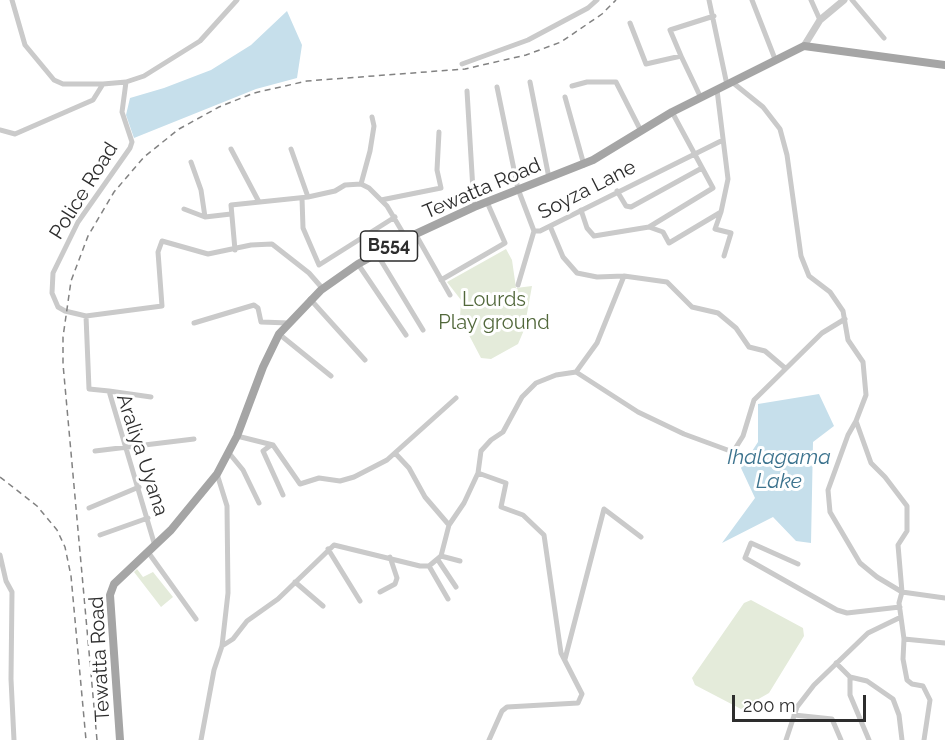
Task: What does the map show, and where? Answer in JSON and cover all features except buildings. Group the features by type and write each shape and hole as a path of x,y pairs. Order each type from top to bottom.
{"main road":[{"name":"Tewatta Road","path":"120,740 110,595 114,584 171,530 217,474 237,436 262,367 279,334 310,299 358,264 406,238 474,207 584,165 672,112 804,46"},
{"path":"804,46 945,65"}],"street":[{"path":"12,0 25,45 54,80 63,84 126,82 144,76 200,41 237,0"},
{"path":"462,64 528,40 588,8 597,0"},
{"path":"709,0 729,84 764,106 780,129 787,155 801,256 809,276 830,292 843,311 848,339 863,362 866,395 848,435 828,490 830,512 861,563 876,577 902,592 945,598"},
{"path":"752,0 775,59"},
{"path":"811,0 820,20"},
{"path":"804,46 820,20 844,0"},
{"path":"852,0 884,38"},
{"path":"701,98 670,30 714,16"},
{"path":"630,23 646,64 681,56"},
{"name":"Police Road","path":"126,82 122,112 132,142 78,222 53,273 52,293 58,307 73,315 86,316 162,306 158,252 162,241 208,254 236,250"},
{"path":"530,82 549,178"},
{"path":"572,86 587,82 616,82 641,131"},
{"path":"0,130 15,134 93,100 103,84"},
{"name":"Soyza Lane","path":"497,87 518,189 534,231 550,226 723,140"},
{"path":"717,90 728,179 715,229 731,232 723,256"},
{"path":"467,91 474,207"},
{"path":"565,97 584,165"},
{"path":"580,210 587,228 594,236 649,227 713,188 672,112"},
{"path":"361,184 373,135 372,117"},
{"path":"381,200 441,188 437,163 439,132"},
{"path":"231,149 259,202"},
{"path":"291,149 305,197 303,228 319,265 395,217"},
{"path":"191,162 201,190 205,217"},
{"path":"617,191 626,206 631,207 702,168"},
{"path":"323,289 309,273 272,244 251,245 236,250 231,205 305,197 335,191 345,185 361,184 381,200 395,217 406,238"},
{"path":"441,280 505,243 487,202"},
{"path":"184,209 205,217 231,214"},
{"path":"649,227 663,232 669,243 721,213"},
{"path":"550,226 563,257 577,273 597,277 624,276 667,282 692,307 718,313 736,328 749,347 765,351 784,368"},
{"path":"518,285 534,231"},
{"path":"416,235 450,295"},
{"path":"376,254 423,330"},
{"path":"358,264 406,335"},
{"path":"576,372 597,343 624,276"},
{"path":"310,299 366,360"},
{"path":"194,323 254,305 258,308 261,322 289,323"},
{"name":"Araliya Uyana","path":"86,316 88,389 109,391 148,518 151,549"},
{"path":"222,646 233,639 247,621 278,599 334,545 420,566 429,566 440,558 449,525 464,503 477,473 482,451 490,440 503,432 522,397 536,383 556,375 576,372 638,412 684,434 733,452 743,436 754,400 822,333 844,319"},
{"path":"279,334 331,376"},
{"path":"109,391 151,397"},
{"path":"237,436 271,445 300,484 319,478 340,481 377,466 395,453 456,398"},
{"path":"856,421 871,464 885,477 907,506 906,531 898,545 902,592 900,607 904,639 903,659 906,680 923,686 930,699 924,740"},
{"path":"95,450 194,439"},
{"path":"271,445 263,451 283,495"},
{"path":"229,453 243,470 259,503"},
{"path":"395,453 409,468 424,497 449,525"},
{"path":"477,473 506,483 501,507 523,515 544,535 561,653 582,694 581,701 507,707 502,711 489,740"},
{"path":"201,740 214,670 222,646 228,593 227,506 217,474"},
{"path":"89,508 139,487"},
{"path":"565,659 604,509 641,537"},
{"path":"100,536 148,518"},
{"path":"798,564 751,543 745,558 837,610 847,613 900,607"},
{"path":"151,549 196,619"},
{"path":"328,549 360,601"},
{"path":"0,555 6,581 12,592 10,679 14,740"},
{"path":"380,592 395,584 397,578 390,557"},
{"path":"440,558 460,561"},
{"path":"440,558 456,587"},
{"path":"429,566 448,599"},
{"path":"295,582 324,606"},
{"path":"786,740 794,715 814,685 868,633 901,617"},
{"path":"904,639 945,643"},
{"path":"836,663 850,677 867,681 893,699 899,715 902,740"},
{"path":"850,677 850,694 869,740"},
{"path":"794,715 832,718 841,740"}],"green space":[{"name":"Lourds Play ground","path":"506,249 512,260 516,288 532,286 524,330 518,344 491,359 481,358 460,318 461,300 447,282"},
{"path":"137,569 143,577 153,572 173,597 161,607 134,572"},
{"path":"751,600 803,628 804,636 769,693 741,709 695,685 692,678 744,603"}],"water":[{"path":"287,11 302,45 297,78 256,89 134,138 126,115 130,98 211,70 251,45"},
{"name":"Ihalagama Lake","path":"819,394 834,426 813,442 811,543 796,541 773,517 722,543 755,498 741,468 758,442 758,404"}],"railway":[{"path":"97,740 63,364 63,337 71,281 88,236 114,192 144,157 179,129 219,107 254,93 307,81 465,69 526,55 561,42 602,14 616,0"},
{"path":"0,477 37,506 57,530 65,547 71,576 86,740"}]}
